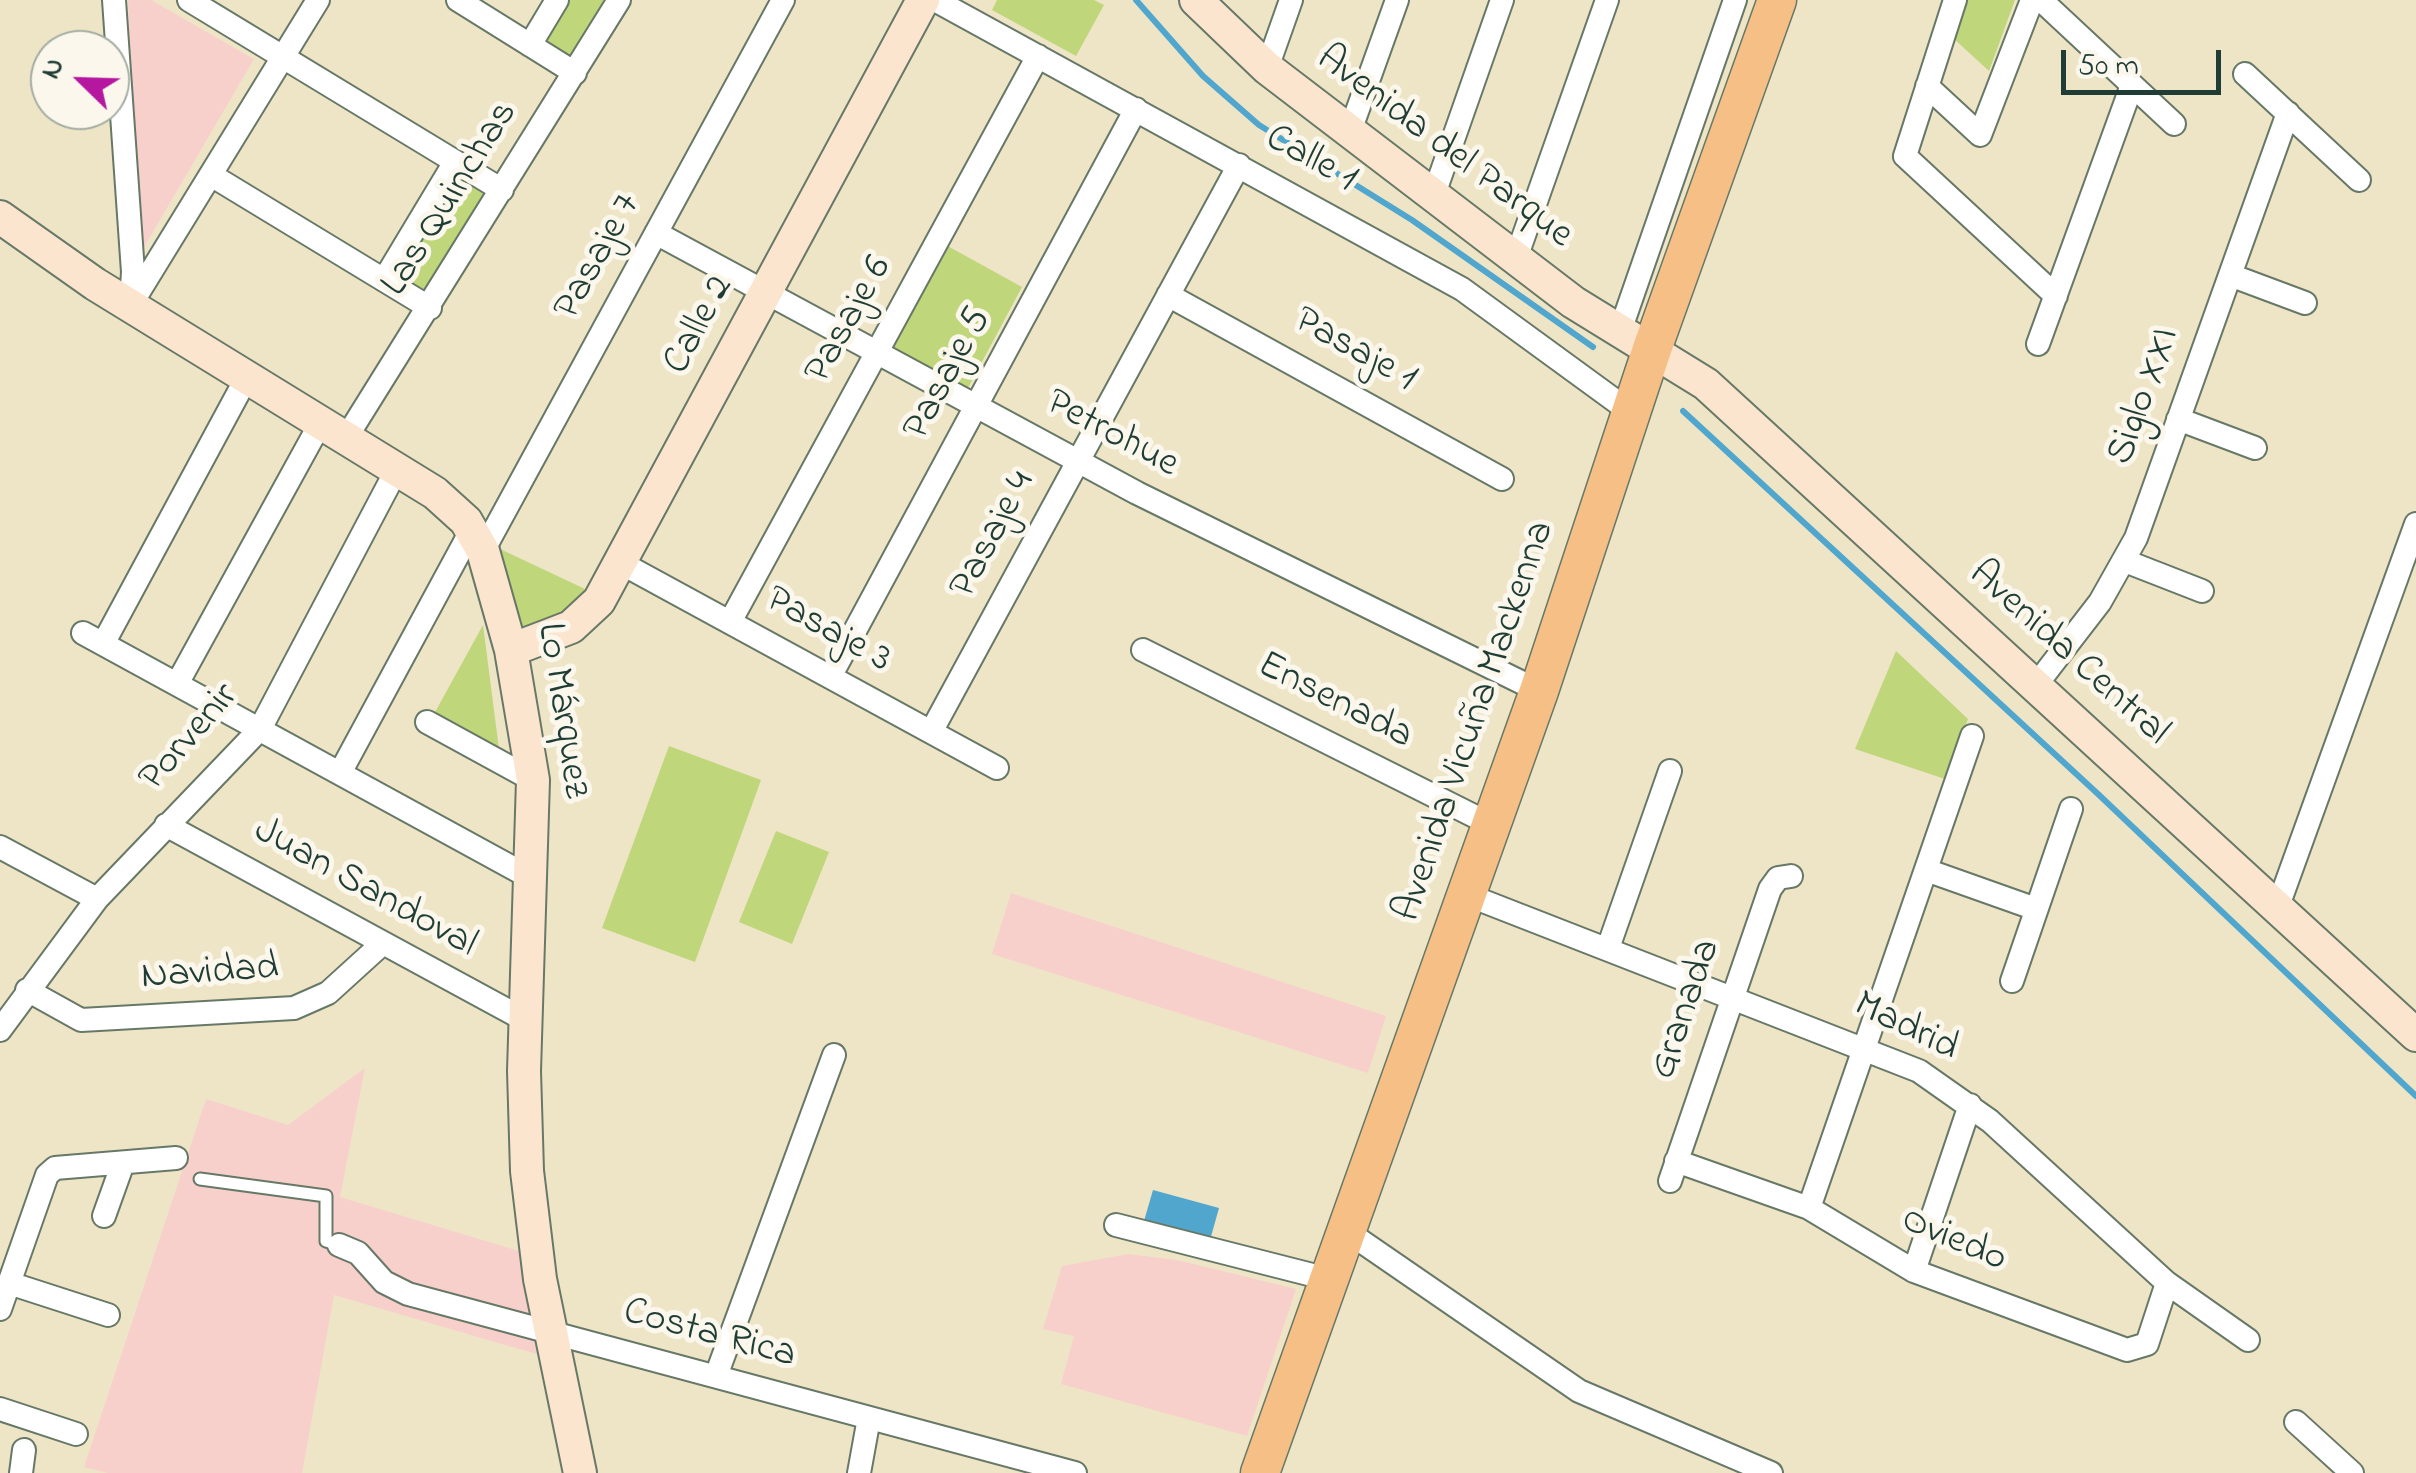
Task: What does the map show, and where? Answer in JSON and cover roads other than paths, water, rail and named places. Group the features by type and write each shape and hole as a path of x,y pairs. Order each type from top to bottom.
{"main road":[{"name":"Avenida Vicuña Mackenna","path":"1260,1473 1538,691 1632,413 1636,340 1778,0"}],"street":[{"path":"114,0 133,272 130,306"},
{"path":"189,0 502,190"},
{"path":"130,306 318,0"},
{"path":"458,0 574,73"},
{"path":"530,45 557,0"},
{"name":"Las Quinchas","path":"177,684 334,430 430,308 620,0"},
{"name":"Pasaje 7","path":"340,773 656,233 783,0"},
{"name":"Calle 2","path":"511,650 582,620 621,562 923,0"},
{"name":"Calle 1","path":"936,0 1462,289 1632,413"},
{"name":"Avenida del Parque","path":"1196,0 1267,68 1516,258 1636,340"},
{"path":"1267,68 1291,0"},
{"path":"1350,131 1397,0"},
{"path":"1434,194 1502,0"},
{"path":"1516,258 1607,0"},
{"path":"1636,340 1736,0"},
{"path":"1956,0 1904,156 2056,296"},
{"path":"1927,86 1980,134 2032,0"},
{"path":"2041,0 2174,124"},
{"name":"Pasaje 6","path":"730,622 1038,56"},
{"path":"2245,74 2359,180"},
{"path":"2038,344 2132,84"},
{"name":"Pasaje 5","path":"830,677 1136,109"},
{"name":"Siglo XXI","path":"2036,685 2100,602 2125,560 2288,113"},
{"name":"Las Quinchas","path":"384,280 456,162"},
{"name":"Pasaje 4","path":"931,732 1239,165"},
{"path":"211,175 430,308"},
{"path":"0,217 130,306 436,494 478,540"},
{"name":"Petrohue","path":"656,233 1078,462 1538,691"},
{"path":"2230,275 2305,303"},
{"name":"Pasaje 1","path":"1168,295 1502,480"},
{"name":"Avenida Central","path":"1636,340 1731,406 2416,1035"},
{"path":"247,377 93,638 532,879"},
{"path":"2178,419 2255,448"},
{"name":"Porvenir","path":"0,1030 97,898 260,729 397,469"},
{"path":"2278,906 2416,524"},
{"name":"Lo Márquez","path":"478,540 511,650 533,780 527,1171 550,1332 580,1473"},
{"path":"2125,560 2202,591"},
{"name":"Pasaje 3","path":"621,562 997,768"},
{"name":"Ensenada","path":"1143,650 1490,824"},
{"path":"427,722 533,780"},
{"path":"1809,1208 1972,736"},
{"path":"1608,948 1670,772"},
{"path":"2012,980 2070,809"},
{"name":"Juan Sandoval","path":"166,825 527,1021"},
{"path":"0,847 97,898"},
{"path":"1926,870 2036,909"},
{"name":"Granada","path":"1673,1171 1770,889 1778,878 1790,876"},
{"name":"Madrid","path":"1465,894 1864,1046 1918,1071 1970,1105 2166,1283 2248,1340"},
{"name":"Navidad","path":"27,990 81,1020 294,1008 328,993 384,943"},
{"path":"716,1376 834,1055"},
{"path":"1914,1271 1970,1105"},
{"path":"0,1308 47,1175 55,1168 176,1158"},
{"path":"104,1216 123,1162"},
{"name":"Oviedo","path":"1673,1171 1809,1208 1914,1271 2132,1351 2150,1339 2166,1283"},
{"path":"1116,1225 1328,1280"},
{"path":"1345,1230 1566,1384 1771,1473"},
{"name":"Costa Rica","path":"339,1245 358,1253 395,1290 1076,1473"},
{"path":"9,1284 108,1315"},
{"path":"0,1409 76,1434"},
{"path":"859,1473 869,1418"},
{"path":"2296,1422 2352,1473"}],"lane":[{"path":"200,1179 326,1196 326,1241 339,1245"}],"water":[{"path":"1153,1190 1219,1208 1210,1240 1144,1221"}],"waterway":[{"path":"1136,0 1203,76 1259,125 1412,220 1593,347"},
{"path":"1683,411 2098,794 2416,1096"}]}
